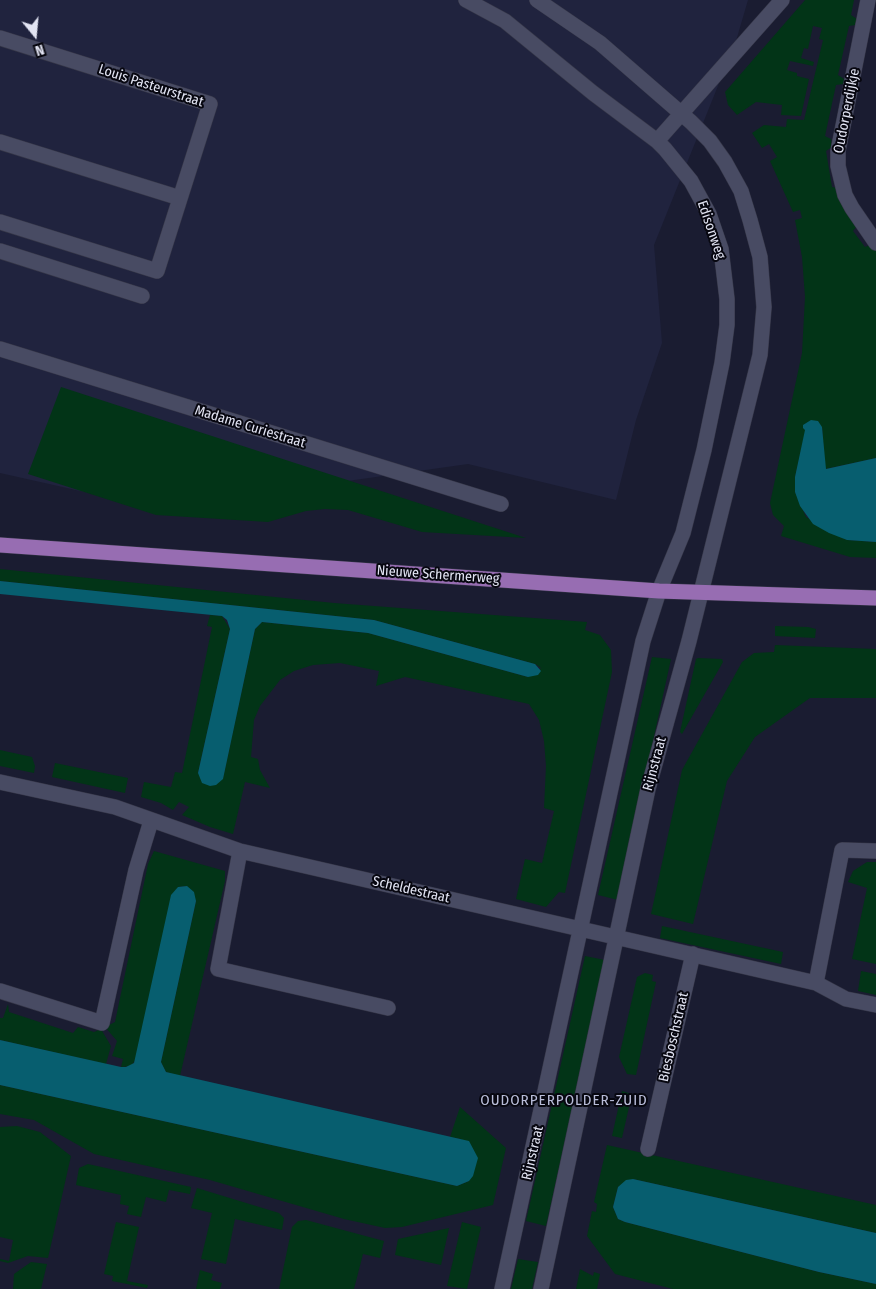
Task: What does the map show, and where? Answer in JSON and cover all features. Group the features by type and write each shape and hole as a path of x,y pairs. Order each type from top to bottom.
{"main road":[{"name":"Nieuwe Schermerweg","path":"0,545 659,591 876,598"}],"street":[{"name":"Edisonweg","path":"466,0 505,21 593,93 657,141 682,169 709,214 720,249 727,299 727,325 722,363 684,533 659,591"},
{"path":"537,0 600,43 710,141 725,162 741,191 756,240 763,284 764,308 760,355 701,593"},
{"path":"657,141 782,0"},
{"name":"Oudorperdijkje","path":"868,0 838,151 838,166 852,208 876,243"},
{"name":"Louis Pasteurstraat","path":"0,38 210,104 157,271 0,222"},
{"path":"0,142 180,198"},
{"path":"0,251 142,296"},
{"name":"Madame Curiestraat","path":"0,349 501,504"},
{"name":"Rijnstraat","path":"502,1289 582,929 643,640 659,591"},
{"name":"Rijnstraat","path":"540,1289 648,789 701,593"},
{"name":"Scheldestraat","path":"0,782 115,807 151,822 240,851 582,929"},
{"path":"0,991 102,1023 136,870 151,822"},
{"path":"816,983 842,850 876,851"},
{"path":"240,851 218,969 388,1008"},
{"path":"582,929 816,983 846,998 876,1005"},
{"name":"Biesboschstraat","path":"648,1149 693,954"}],"shaded area":[{"path":"0,0 748,0 736,41 654,245 662,343 636,420 616,500 468,464 156,508 0,473"},
{"path":"811,420 818,421 822,427 826,469 876,458 876,542 847,540 829,533 813,524 800,506 795,492 795,477 805,430 803,425"},
{"path":"0,581 374,620 535,664 541,671 538,675 528,677 368,633 262,622 255,629 223,779 216,785 210,786 202,783 198,773 230,629 227,620 222,616 0,594"},
{"path":"187,886 194,892 196,901 161,1062 166,1072 469,1141 478,1158 473,1176 469,1181 457,1186 0,1085 0,1040 121,1067 134,1063 171,895 178,887"},
{"path":"633,1179 876,1233 876,1284 819,1272 618,1219 613,1207 618,1187 626,1180"}],"green space":[{"path":"805,0 854,0 851,15 857,19 855,25 849,26 838,75 844,79 843,84 836,85 825,136 831,139 832,147 826,151 832,187 838,188 857,226 853,231 865,247 870,245 876,250 876,458 825,469 822,427 806,429 795,477 795,492 806,517 847,540 876,542 876,558 850,557 781,536 784,526 773,515 770,503 802,353 805,297 802,257 795,220 802,218 800,210 793,212 770,161 777,157 769,144 762,148 752,133 764,125 786,127 787,119 804,120 823,40 819,39 822,28 813,26 808,49 804,48 801,58 814,62 813,66 790,61 787,70 797,73 797,76 809,79 801,116 781,115 782,105 756,102 737,115 728,105 725,92"},
{"path":"61,387 526,538 422,532 348,510 325,509 306,511 268,522 156,515 28,474"},
{"path":"0,569 334,603 587,622 585,630 600,635 611,650 612,672 565,893 559,892 546,907 516,899 525,859 542,863 554,811 544,808 546,766 544,741 539,720 529,704 405,677 376,686 379,671 340,663 313,665 294,671 280,680 260,706 254,720 251,757 258,759 260,770 270,788 245,782 233,834 182,815 189,807 179,802 173,810 161,803 141,797 144,782 171,787 175,772 182,773 212,627 207,626 210,615 222,616 230,629 198,773 223,778 255,629 262,622 368,633 528,677 541,668 535,664 374,620 0,581"},
{"path":"775,626 816,629 815,638 775,636"},
{"path":"775,645 876,649 876,698 810,698 755,737 727,781 693,924 651,914 682,770 742,662 754,653 774,652"},
{"path":"652,657 671,659 618,900 598,895"},
{"path":"696,659 722,659 723,662 682,734 680,732"},
{"path":"0,750 32,757 35,766 34,773 0,766"},
{"path":"55,763 128,778 125,793 52,777"},
{"path":"154,851 225,871 225,881 180,1076 166,1072 161,1062 196,901 187,886 178,887 136,1059 131,1066 121,1067 123,1059 112,1056 117,1041 105,1027 115,1022 148,864"},
{"path":"867,862 876,862 876,964 852,959 867,888 848,882 853,871"},
{"path":"662,926 783,952 781,964 660,938"},
{"path":"585,956 605,960 546,1226 526,1221"},
{"path":"861,971 876,974 876,995 858,991"},
{"path":"645,973 653,975 652,981 656,982 636,1075 627,1074 619,1057 637,977"},
{"path":"8,1004 9,1012 73,1033 78,1027 94,1032 101,1029 111,1046 106,1064 0,1040 0,1018 3,1018"},
{"path":"0,1085 457,1186 469,1181 461,1139 450,1137 460,1107 506,1148 493,1205 402,1227 385,1228 344,1219 210,1180 94,1154 34,1120 0,1114"},
{"path":"622,1091 632,1094 622,1138 612,1136"},
{"path":"17,1126 40,1132 71,1156 48,1258 28,1256 8,1263 0,1261 0,1259 9,1261 13,1240 0,1237 0,1127"},
{"path":"607,1145 876,1205 876,1233 633,1179 618,1187 613,1207 618,1219 625,1222 819,1272 876,1284 876,1289 673,1289 615,1274 587,1236 592,1211 596,1212 597,1204 594,1202"},
{"path":"88,1164 191,1187 190,1194 169,1190 166,1202 146,1197 141,1217 127,1214 129,1206 120,1204 121,1195 76,1185 79,1168"},
{"path":"197,1188 279,1213 284,1218 282,1230 235,1219 226,1264 201,1259 212,1213 191,1208"},
{"path":"306,1220 384,1241 380,1258 363,1254 354,1289 279,1289 292,1227 298,1221"},
{"path":"116,1222 139,1227 127,1281 148,1285 147,1288 112,1281 113,1276 104,1274"},
{"path":"462,1222 481,1227 467,1289 447,1286"},
{"path":"449,1228 441,1265 395,1255 398,1239"},
{"path":"518,1259 538,1262 532,1289 511,1289"},
{"path":"31,1262 47,1264 41,1289 13,1289 14,1274"},
{"path":"580,1269 593,1276 594,1272 600,1274 597,1289 576,1289"},
{"path":"200,1270 213,1274 211,1280 222,1283 220,1289 196,1289"}],"district":[{"name":"OUDORPERPOLDER-ZUID","path":"564,1101"}]}
